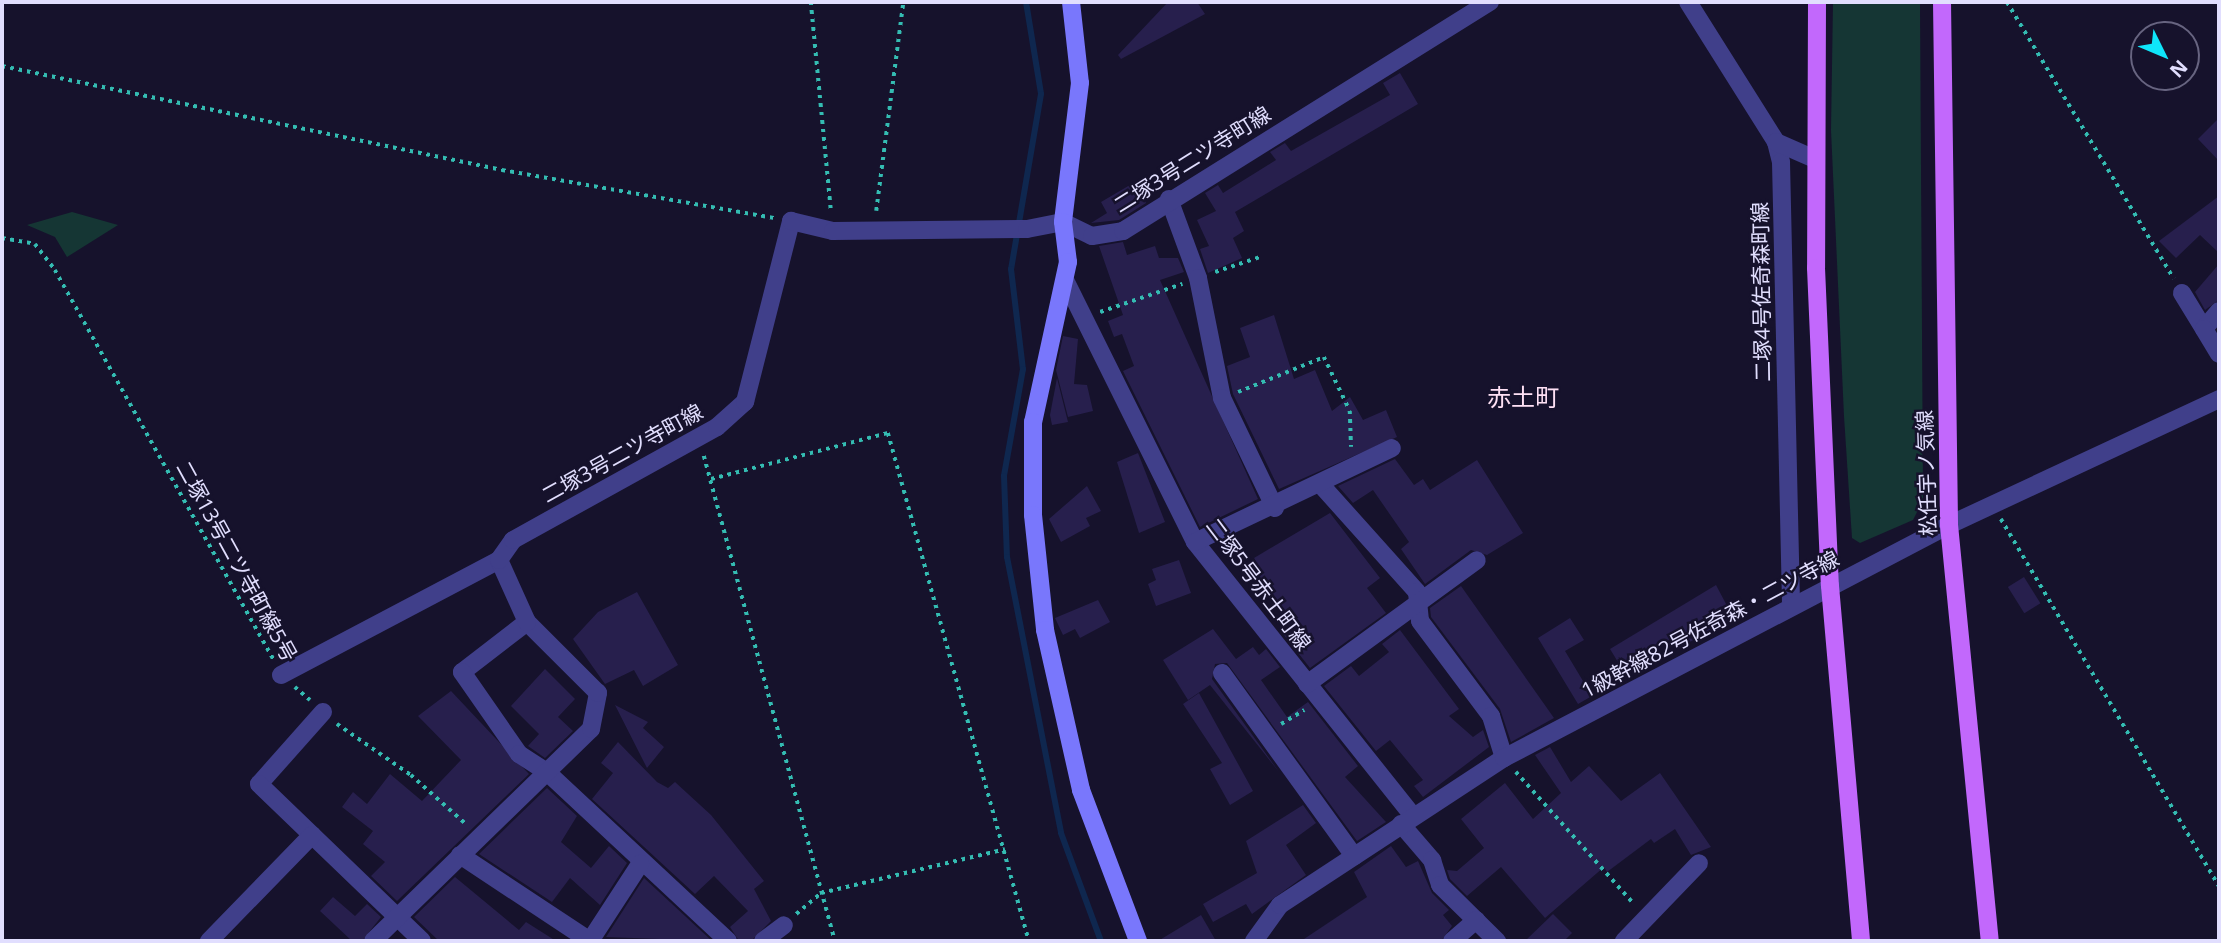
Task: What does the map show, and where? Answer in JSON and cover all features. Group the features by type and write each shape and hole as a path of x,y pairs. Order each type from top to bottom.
{"main road":[{"path":"1817,2 1815,159 1830,586 1861,941"},
{"name":"松任宇ノ気線","path":"1942,2 1949,526 1990,941"}],"street":[{"path":"1071,2 1080,83 1063,222 1066,282 1033,422 1035,541 1045,630 1081,789 1138,941"},
{"name":"二塚3号二ツ寺町線","path":"1063,222 1092,236 1123,230 1490,2"},
{"path":"1688,2 1776,142 1815,159"},
{"name":"二塚4号佐奇森町線","path":"1776,142 1791,606"},
{"path":"1169,199 1198,278 1222,398 1275,508"},
{"path":"790,220 833,231 1027,229 1063,222"},
{"name":"二塚3号二ツ寺町線","path":"281,675 499,560 513,540 699,437 746,402 790,220"},
{"name":"二塚5号赤土町線","path":"1066,282 1195,542 1307,684 1407,820 1432,860 1440,885 1497,941"},
{"path":"2182,293 2219,354"},
{"path":"2204,329 2219,311"},
{"name":"1級幹線82号佐奇森・二ツ寺線","path":"1254,941 1280,905 1504,758 1791,606 1949,526 2219,398"},
{"path":"1195,542 1322,486 1352,466 1392,448"},
{"path":"1322,486 1417,592 1416,605 1420,621 1491,716 1504,758"},
{"path":"373,941 591,729 598,693 527,622 499,560"},
{"path":"1307,684 1477,560"},
{"path":"527,622 462,672 519,754 548,773 640,864 728,941"},
{"path":"1222,673 1354,856"},
{"path":"323,712 259,783 422,941"},
{"path":"209,941 312,835"},
{"path":"460,855 590,941 640,864"},
{"path":"1625,941 1699,863"},
{"path":"1452,941 1476,920"},
{"path":"763,941 784,925"}],"path":[{"path":"811,2 833,231"},
{"path":"874,230 903,2"},
{"path":"2007,2 2182,293"},
{"path":"2,66 528,175 790,220"},
{"name":"二塚13号二ツ寺町線5号","path":"2,238 35,244 55,270 281,675 323,712 411,775 479,836"},
{"path":"1084,318 1260,257"},
{"path":"1222,398 1324,357 1350,411 1352,466"},
{"path":"711,480 888,433 1029,941"},
{"path":"699,437 835,941"},
{"path":"1993,505 2219,886"},
{"path":"1266,733 1318,701"},
{"path":"1504,758 1646,917"},
{"path":"784,925 821,893 1005,849"}],"green space":[{"path":"1833,2 1920,2 1923,500 1913,520 1860,543 1852,538 1844,416 1831,130"},
{"path":"72,212 118,225 67,257 55,237 27,225"}],"building":[{"path":"1168,2 1197,2 1205,14 1121,59 1118,55"},
{"path":"1400,73 1418,104 1235,212 1244,231 1233,238 1242,258 1208,273 1200,249 1209,246 1197,220 1216,211 1205,193 1218,185 1223,193 1276,160 1270,152 1285,143 1291,151 1390,95 1383,83"},
{"path":"2219,118 2219,161 2198,139"},
{"path":"1135,182 1146,203 1119,220 1091,223 1107,213 1101,202"},
{"path":"2219,196 2219,253 2200,235 2176,258 2159,241"},
{"path":"1123,242 1127,255 1155,246 1159,258 1178,258 1184,272 1160,280 1258,499 1200,527 1123,371 1134,366 1122,334 1114,337 1108,321 1123,315 1099,246"},
{"path":"2219,264 2219,300 2205,310 2195,292"},
{"path":"1274,315 1294,379 1315,370 1332,411 1350,397 1363,420 1386,410 1397,437 1279,489 1233,394 1227,366 1250,357 1240,328"},
{"path":"1063,336 1078,339 1074,384 1087,385 1093,411 1068,417 1056,370"},
{"path":"1057,378 1068,422 1052,425 1050,415"},
{"path":"1138,453 1165,522 1139,533 1117,462"},
{"path":"1395,459 1414,485 1423,479 1430,490 1477,460 1523,533 1487,555 1471,550 1425,584 1401,549 1409,542 1373,490 1353,503 1338,486"},
{"path":"1087,486 1101,511 1086,518 1090,526 1061,542 1049,519"},
{"path":"1330,513 1380,578 1367,588 1386,613 1310,668 1284,635 1291,629 1256,577 1262,572 1254,558"},
{"path":"1179,560 1191,593 1156,606 1148,584 1156,580 1152,569"},
{"path":"2024,577 2040,603 2024,613 2008,587"},
{"path":"1716,585 1734,619 1678,648 1673,638 1621,667 1610,649"},
{"path":"1461,586 1554,718 1511,742 1500,709 1431,617 1430,608"},
{"path":"637,592 678,665 643,686 634,670 605,684 573,639 598,612"},
{"path":"1098,600 1110,622 1080,638 1075,629 1063,635 1055,618"},
{"path":"1570,618 1584,640 1565,651 1592,696 1578,704 1538,638"},
{"path":"1213,629 1236,659 1253,647 1259,655 1266,649 1280,667 1261,680 1287,717 1308,702 1358,766 1345,777 1386,822 1357,841 1227,663 1215,664 1212,679 1279,772 1210,685 1188,700 1163,660"},
{"path":"1400,630 1459,709 1449,716 1473,737 1483,730 1489,747 1423,797 1414,786 1423,780 1390,740 1376,751 1324,686 1351,666 1359,676 1389,652 1382,644"},
{"path":"545,669 575,699 558,717 573,731 545,758 528,746 539,734 511,706"},
{"path":"451,691 529,774 397,901 371,876 385,862 363,844 373,831 342,807 353,792 367,804 390,774 422,801 461,760 418,716"},
{"path":"1199,693 1253,791 1230,805 1210,769 1222,763 1183,704"},
{"path":"615,705 648,722 643,728 664,747 647,768"},
{"path":"618,742 657,782 668,788 675,782 711,815 764,881 754,889 771,921 751,941 739,941 730,927 748,911 714,876 695,894 592,799 613,773 601,763"},
{"path":"1550,747 1571,782 1589,766 1621,801 1660,773 1711,847 1691,855 1675,829 1654,843 1651,839 1607,872 1604,867 1545,918 1501,867 1467,896 1450,879 1447,870 1457,871 1484,848 1461,819 1505,783 1533,819 1561,793 1535,755"},
{"path":"547,788 577,816 561,842 591,868 609,846 627,863 600,905 570,878 552,902 479,854"},
{"path":"1303,805 1316,823 1286,845 1306,875 1252,914 1246,904 1213,922 1203,904 1257,873 1246,841"},
{"path":"1391,846 1406,867 1418,861 1432,893 1449,910 1443,915 1452,926 1441,941 1301,941 1367,897 1354,872"},
{"path":"455,877 519,930 526,922 556,941 439,941 414,917"},
{"path":"644,878 712,941 606,937"},
{"path":"333,897 355,916 367,904 381,917 362,941 352,941 320,911"},
{"path":"1553,914 1572,933 1564,941 1525,941"},
{"path":"1201,915 1216,941 1158,941"}],"waterway":[{"path":"1026,2 1041,94 1011,269 1023,369 1004,476 1007,557 1061,833 1101,941"}],"district":[{"name":"赤土町","path":"1523,397"}]}
